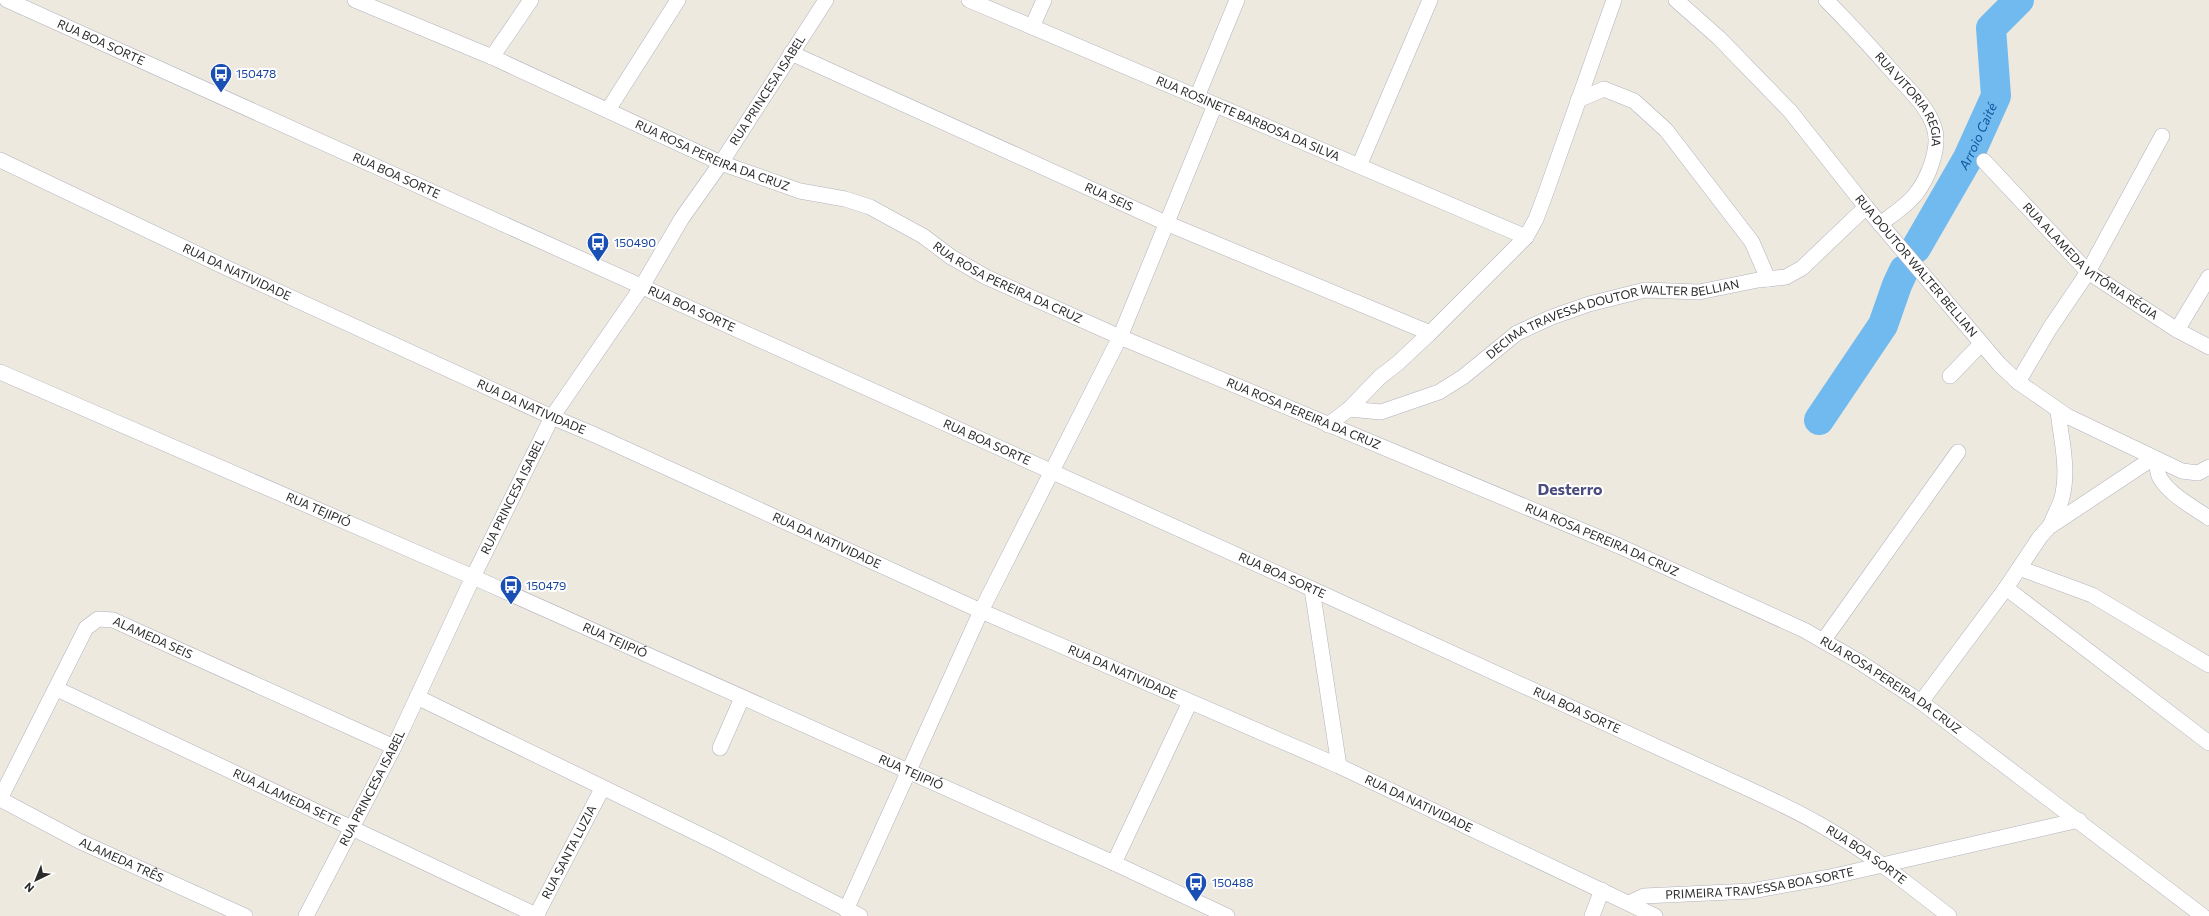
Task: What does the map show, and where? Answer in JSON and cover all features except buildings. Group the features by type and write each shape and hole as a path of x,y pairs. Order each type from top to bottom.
{"street":[{"name":"RUA BOA SORTE","path":"7,0 641,288 1312,588 1751,790 1819,823 1882,866 1949,916"},
{"path":"492,56 531,0"},
{"path":"608,110 678,0"},
{"name":"RUA PRINCESA ISABEL","path":"306,916 394,747 473,577 552,417 641,288 682,218 721,162 826,0"},
{"name":"RUA ROSINETE BARBOSA DA SILVA","path":"969,0 1526,237"},
{"path":"1032,27 1044,0"},
{"path":"1197,97 1237,0"},
{"path":"1359,166 1430,0"},
{"path":"1328,425 1349,409 1380,377 1398,363 1430,333 1526,237 1536,219 1545,195 1614,0"},
{"name":"RUA DOUTOR WALTER BELLIAN","path":"1676,0 1719,38 1790,111 1880,224 1981,344 2018,382 2058,411 2182,471 2204,470"},
{"name":"RUA VITORIA REGIA","path":"1826,0 1850,24 1918,99 1930,117 1937,135 1936,148 1922,185 1908,201 1880,224"},
{"name":"RUA ROSA PEREIRA DA CRUZ","path":"366,2 492,56 721,162 800,191 845,199 870,207 923,236 951,257 986,277 1120,337 1619,546 1804,630 1858,661 1921,702 2079,820 2203,916"},
{"name":"RUA SEIS","path":"791,54 1166,223 1430,333"},
{"path":"1578,100 1604,89 1634,101 1666,130 1752,242 1768,279"},
{"path":"846,910 981,611 1120,337 1215,104"},
{"path":"2018,382 2050,328 2088,272 2162,136"},
{"name":"RUA DA NATIVIDADE","path":"0,160 222,266 552,417 617,445 981,611 1339,766 1655,916"},
{"name":"RUA ALAMEDA VITÓRIA RÉGIA","path":"1984,161 2088,272 2177,330 2209,347"},
{"name":"DECIMA TRAVESSA DOUTOR WALTER BELLIAN","path":"1349,409 1380,412 1439,392 1464,377 1518,333 1552,317 1589,304 1645,290 1699,292 1786,277 1802,268 1866,207"},
{"path":"2177,330 2209,277"},
{"path":"1950,376 1981,344"},
{"name":"RUA TEJIPIÓ","path":"0,372 473,577 909,773 1114,863 1208,912 1228,916"},
{"path":"2049,527 2061,500 2065,482 2065,466 2058,411"},
{"path":"1823,641 1958,452"},
{"path":"1921,702 2006,588 2040,537 2049,527 2155,458 2158,473 2162,480 2177,495 2209,518"},
{"path":"2019,568 2092,595 2209,665"},
{"path":"1312,588 1339,766"},
{"path":"2006,588 2209,743"},
{"name":"ALAMEDA SEIS","path":"0,799 57,689 86,628 98,619 113,620 394,747"},
{"name":"RUA ALAMEDA SETE","path":"57,689 353,827 537,916"},
{"path":"417,697 602,789 715,842 860,916"},
{"path":"720,748 742,698"},
{"path":"1114,863 1190,702"},
{"name":"RUA SANTA LUZIA","path":"537,916 602,789"},
{"name":"ALAMEDA TRÊS","path":"0,799 79,841 245,916"},
{"name":"PRIMEIRA TRAVESSA BOA SORTE","path":"1629,903 1644,896 1751,891 1830,877 2079,820"},
{"path":"1592,916 1602,890"}],"waterway":[{"name":"Arroio Caité","path":"1916,248 1968,158 1996,96 1991,28 2019,0"},
{"name":"Arroio Caité","path":"1819,420 1883,325 1904,270"}],"place":[{"name":"150478","path":"221,94"},
{"name":"150490","path":"598,262"},
{"name":"150479","path":"511,606"},
{"name":"150488","path":"1196,902"}],"district":[{"name":"Desterro","path":"1570,489"}]}
